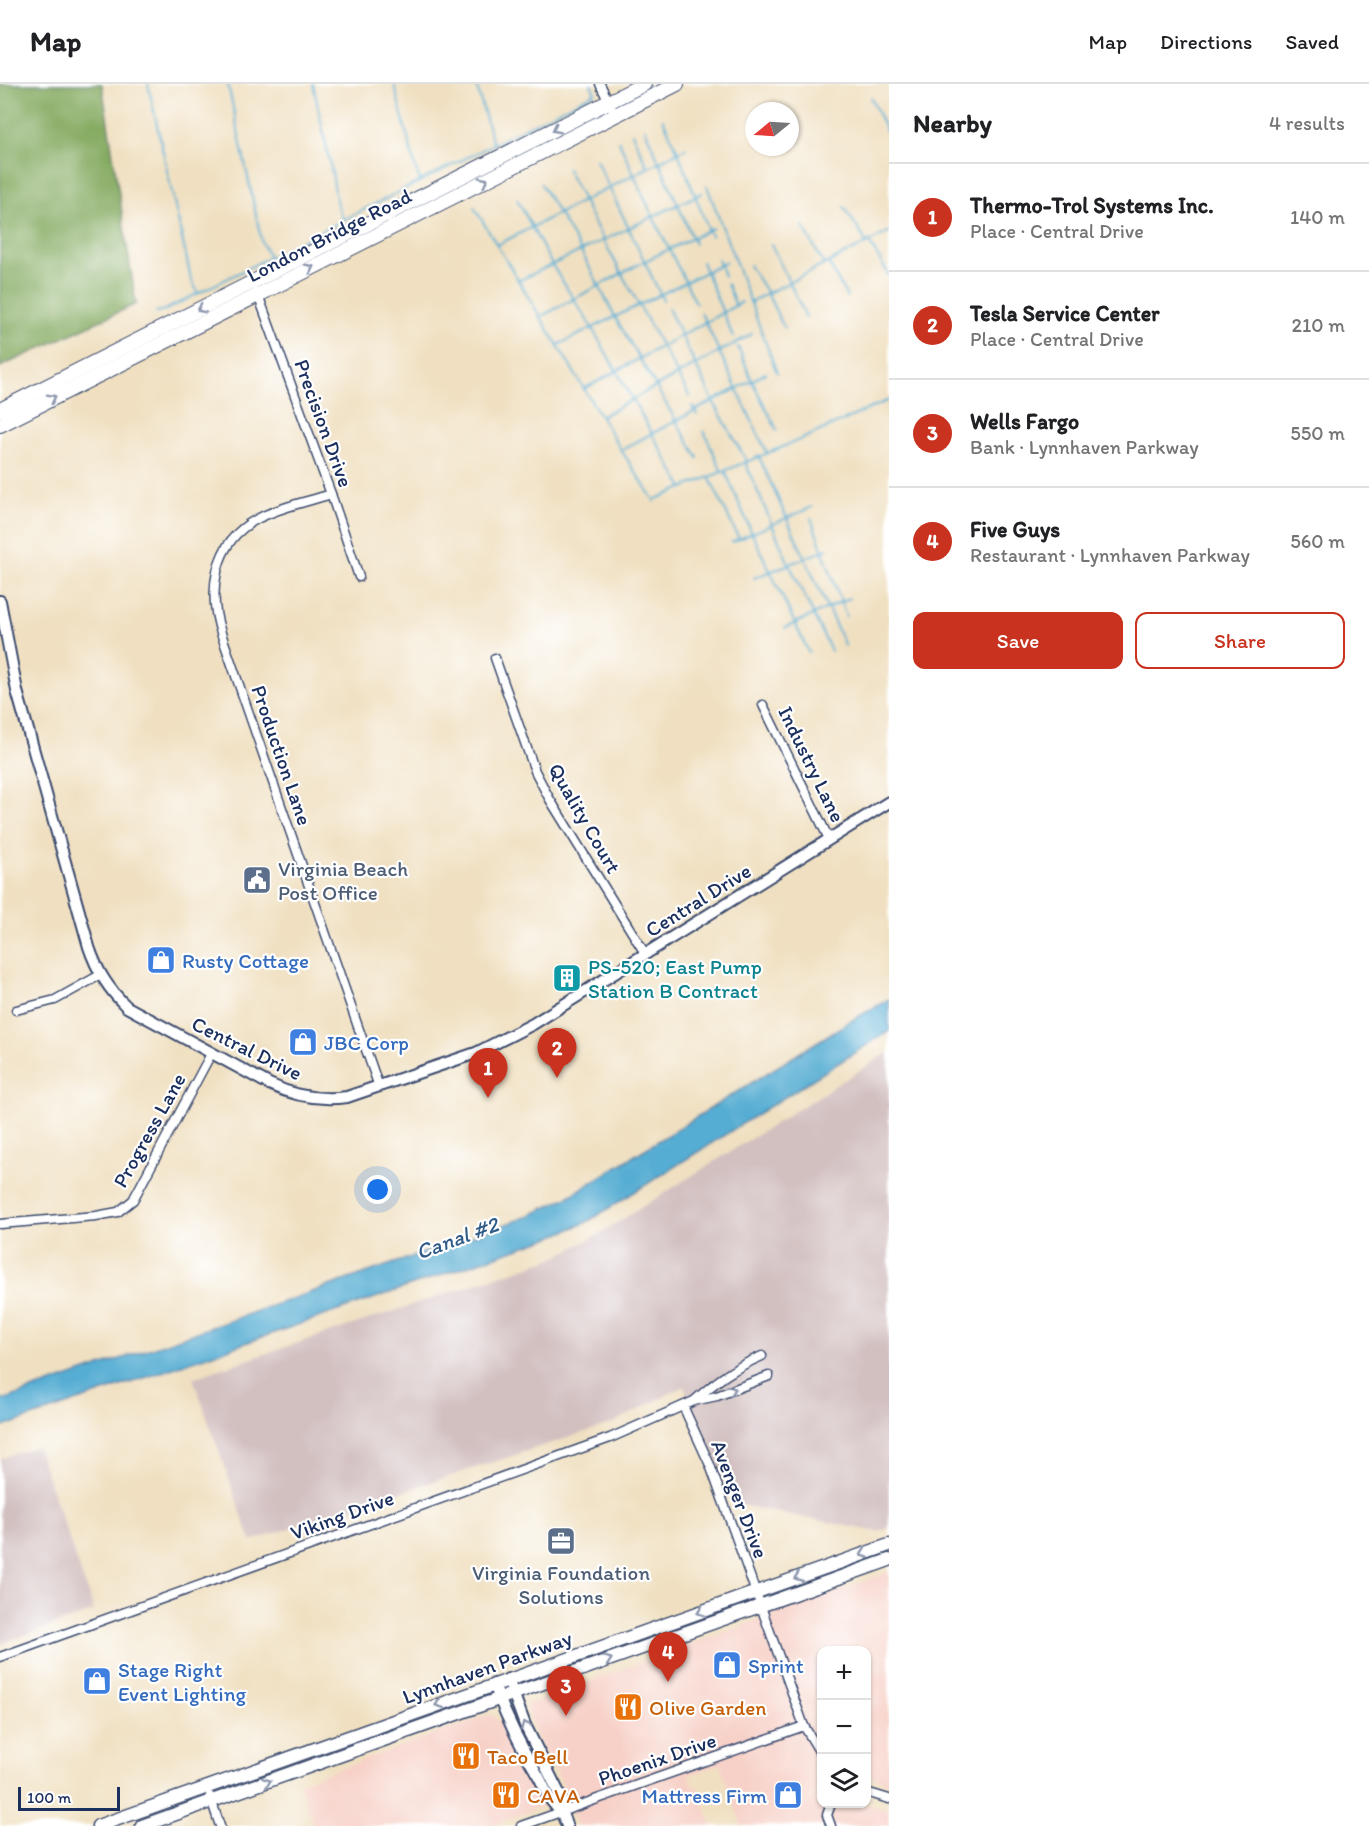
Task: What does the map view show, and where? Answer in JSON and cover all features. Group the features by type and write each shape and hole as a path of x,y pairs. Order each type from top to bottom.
{"main road":[{"name":"London Bridge Road","path":"612,108 645,84"},
{"name":"London Bridge Road","path":"0,410 255,288 612,108 677,84"},
{"name":"London Bridge Road","path":"0,425 255,288"},
{"name":"Lynnhaven Parkway","path":"98,1826 889,1545"},
{"name":"Lynnhaven Parkway","path":"142,1826 889,1560"}],"street":[{"path":"600,84 612,108"},
{"name":"Precision Drive","path":"255,288 359,577"},
{"name":"Production Lane","path":"331,494 260,518 241,530 227,546 221,558 215,579 215,616 378,1088"},
{"name":"Central Drive","path":"0,601 18,696 89,947 100,975 116,997 127,1007 285,1092 304,1097 331,1099 347,1097 476,1053 506,1039 646,955 889,802"},
{"name":"Quality Court","path":"495,658 535,771 549,798 646,955"},
{"name":"Industry Lane","path":"763,705 829,839"},
{"path":"16,1010 55,1000 100,975"},
{"name":"Progress Lane","path":"0,1224 96,1216 118,1212 133,1200 212,1052"},
{"name":"Viking Drive","path":"0,1657 610,1438 683,1407 694,1401 719,1378 762,1356"},
{"name":"Viking Drive","path":"694,1401 717,1396 769,1376"},
{"name":"Avenger Drive","path":"683,1407 710,1465 804,1726 821,1754"},
{"path":"508,1679 525,1725 561,1797 561,1811 567,1826"},
{"path":"494,1684 512,1731 550,1802 561,1811"},
{"name":"Phoenix Drive","path":"521,1826 804,1726"},
{"path":"207,1787 220,1826"},
{"path":"871,1793 889,1799"},
{"path":"829,1808 827,1815 831,1826"}],"shaded area":[{"path":"889,1052 889,1528 878,1532 735,1504 684,1386 613,1423 251,1541 193,1378 553,1258 596,1236"},
{"path":"37,1446 94,1611 0,1644 0,1459"},
{"path":"889,1572 889,1785 871,1776 871,1646 817,1646 817,1795 758,1817 817,1796 817,1808 871,1808 871,1806 889,1810 889,1826 742,1826 720,1764 689,1776 693,1786 697,1785 712,1826 577,1826 560,1779 539,1742 525,1705"},
{"path":"491,1714 506,1728 546,1805 491,1826 314,1826 299,1783"}],"green space":[{"path":"0,84 102,84 136,304 0,367"}],"water":[{"path":"889,999 889,1031 587,1222 554,1236 0,1428 0,1401 526,1217 568,1197"}],"waterway":[{"path":"148,84 191,279 198,293"},
{"path":"228,84 262,243 269,256"},
{"path":"313,84 337,205 343,219"},
{"path":"394,84 420,180"},
{"path":"476,84 493,144"},
{"path":"156,312 165,310 595,93 591,84"},
{"path":"871,98 889,137"},
{"path":"663,119 711,236"},
{"path":"645,129 695,244"},
{"path":"632,133 648,168"},
{"path":"619,141 652,215 696,303"},
{"path":"497,245 686,148"},
{"path":"596,160 663,300"},
{"path":"567,169 603,240 690,397"},
{"path":"541,184 581,251 615,317 698,458"},
{"path":"707,186 777,373"},
{"path":"518,281 702,193"},
{"path":"517,199 552,265 592,328 683,488"},
{"path":"474,207 621,450"},
{"path":"844,207 867,243"},
{"path":"803,226 824,265"},
{"path":"540,317 713,228"},
{"path":"750,302 889,232"},
{"path":"869,242 889,275"},
{"path":"771,244 806,317"},
{"path":"718,259 724,276"},
{"path":"702,262 733,337"},
{"path":"558,345 726,262"},
{"path":"828,262 847,297"},
{"path":"749,265 767,293 784,328"},
{"path":"727,284 736,306"},
{"path":"584,389 742,302"},
{"path":"668,308 713,401 747,462"},
{"path":"701,313 767,453"},
{"path":"602,416 752,334"},
{"path":"738,347 777,430"},
{"path":"655,502 621,450 766,373"},
{"path":"656,499 802,439 889,400"},
{"path":"692,406 697,415"},
{"path":"704,431 722,472"},
{"path":"759,457 845,646"},
{"path":"745,462 789,564 831,651"},
{"path":"725,471 809,653"},
{"path":"709,477 739,539"},
{"path":"732,542 812,507"},
{"path":"811,518 846,616"},
{"path":"754,578 828,549"},
{"path":"785,628 849,598"}],"place":[{"name":"Virginia Beach Post Office","path":"257,880"},
{"name":"Rusty Cottage","path":"161,960"},
{"name":"PS-520; East Pump Station B Contract","path":"567,978"},
{"name":"JBC Corp","path":"303,1042"},
{"name":"Tesla Service Center","path":"557,1078"},
{"name":"Thermo-Trol Systems Inc.","path":"488,1098"},
{"name":"Virginia Foundation Solutions","path":"561,1541"},
{"name":"Sprint","path":"727,1665"},
{"name":"Stage Right Event Lighting","path":"97,1681"},
{"name":"Five Guys","path":"668,1682"},
{"name":"Olive Garden","path":"628,1707"},
{"name":"Wells Fargo","path":"566,1716"},
{"name":"Taco Bell","path":"466,1756"},
{"name":"CAVA","path":"506,1795"},
{"name":"Mattress Firm","path":"788,1795"}],"water label":[{"name":"Canal #2","path":"457,1238"}]}
